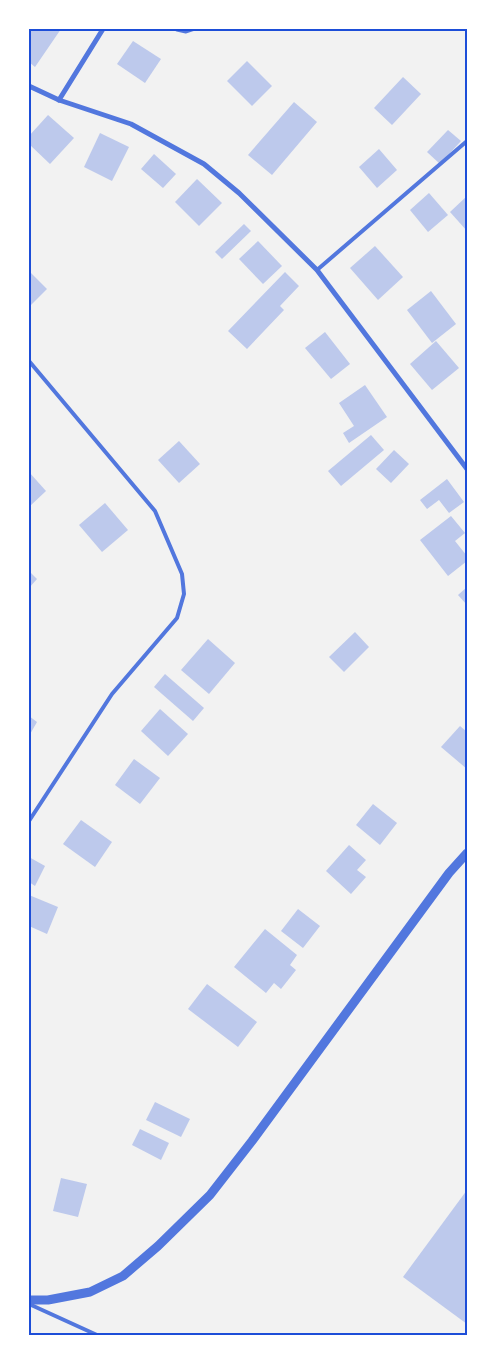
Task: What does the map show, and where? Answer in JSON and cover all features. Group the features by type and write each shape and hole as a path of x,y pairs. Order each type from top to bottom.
{"street":[{"path":"59,100 103,29"},
{"path":"177,29 186,31 192,29"},
{"path":"29,86 59,100 131,124 204,164 239,193 317,270 467,469"},
{"path":"29,1300 48,1300 90,1292 123,1276 158,1246 210,1195 252,1141 449,873 467,853"}],"lane":[{"path":"317,270 467,141"},
{"path":"29,362 155,511 182,574 184,594 177,618 112,694 29,821"},
{"path":"29,1304 97,1335"}],"building":[{"path":"29,29 61,29 35,67 29,62 29,43 31,40 29,39"},
{"path":"133,41 161,59 145,83 117,64"},
{"path":"247,61 272,86 252,106 227,81"},
{"path":"403,77 421,94 392,125 374,108"},
{"path":"294,102 317,122 272,175 248,155"},
{"path":"48,115 74,138 50,164 29,144 29,136"},
{"path":"448,130 461,141 440,164 427,152"},
{"path":"100,133 129,147 112,181 84,167"},
{"path":"379,149 397,170 377,188 359,167"},
{"path":"154,154 176,174 163,188 141,169"},
{"path":"197,179 222,203 199,226 175,202"},
{"path":"429,193 448,215 428,232 410,210"},
{"path":"467,196 467,231 450,212"},
{"path":"244,224 251,231 222,259 215,252"},
{"path":"258,241 282,266 263,284 239,259"},
{"path":"375,246 403,277 378,300 350,268"},
{"path":"29,271 47,289 29,307"},
{"path":"285,272 299,286 280,306 284,310 247,349 228,331"},
{"path":"431,291 456,324 432,343 407,310"},
{"path":"325,332 350,364 331,379 305,348"},
{"path":"436,341 459,368 432,390 410,364"},
{"path":"365,385 387,417 349,443 343,433 354,426 339,403"},
{"path":"371,435 384,450 341,486 328,471"},
{"path":"179,441 200,464 179,483 158,460"},
{"path":"394,450 409,464 391,483 376,469"},
{"path":"29,472 46,491 29,507"},
{"path":"447,479 464,502 449,513 439,500 427,509 420,500"},
{"path":"105,503 128,530 102,552 79,525"},
{"path":"451,516 465,533 455,541 467,556 467,561 448,576 420,540"},
{"path":"29,571 37,579 29,588"},
{"path":"467,587 467,605 458,595"},
{"path":"355,632 369,647 344,672 329,657"},
{"path":"208,639 235,663 209,694 181,670"},
{"path":"165,674 204,708 193,721 154,687"},
{"path":"160,709 188,734 168,756 141,731"},
{"path":"29,716 37,722 29,736"},
{"path":"460,726 467,732 467,769 441,747"},
{"path":"134,759 160,778 140,804 115,785"},
{"path":"373,804 397,823 380,845 356,825"},
{"path":"81,820 112,842 95,867 63,844"},
{"path":"349,845 366,860 357,870 366,877 351,894 326,871"},
{"path":"29,857 45,866 35,886 29,882"},
{"path":"29,895 58,907 47,934 29,926"},
{"path":"298,909 320,926 303,948 281,931"},
{"path":"265,929 297,955 290,965 296,970 281,989 274,983 266,993 234,967"},
{"path":"207,984 257,1022 238,1047 188,1009"},
{"path":"155,1102 190,1119 181,1137 146,1120"},
{"path":"140,1129 169,1143 161,1160 132,1145"},
{"path":"61,1178 87,1184 78,1217 53,1211"},
{"path":"467,1190 467,1324 403,1277"}]}
